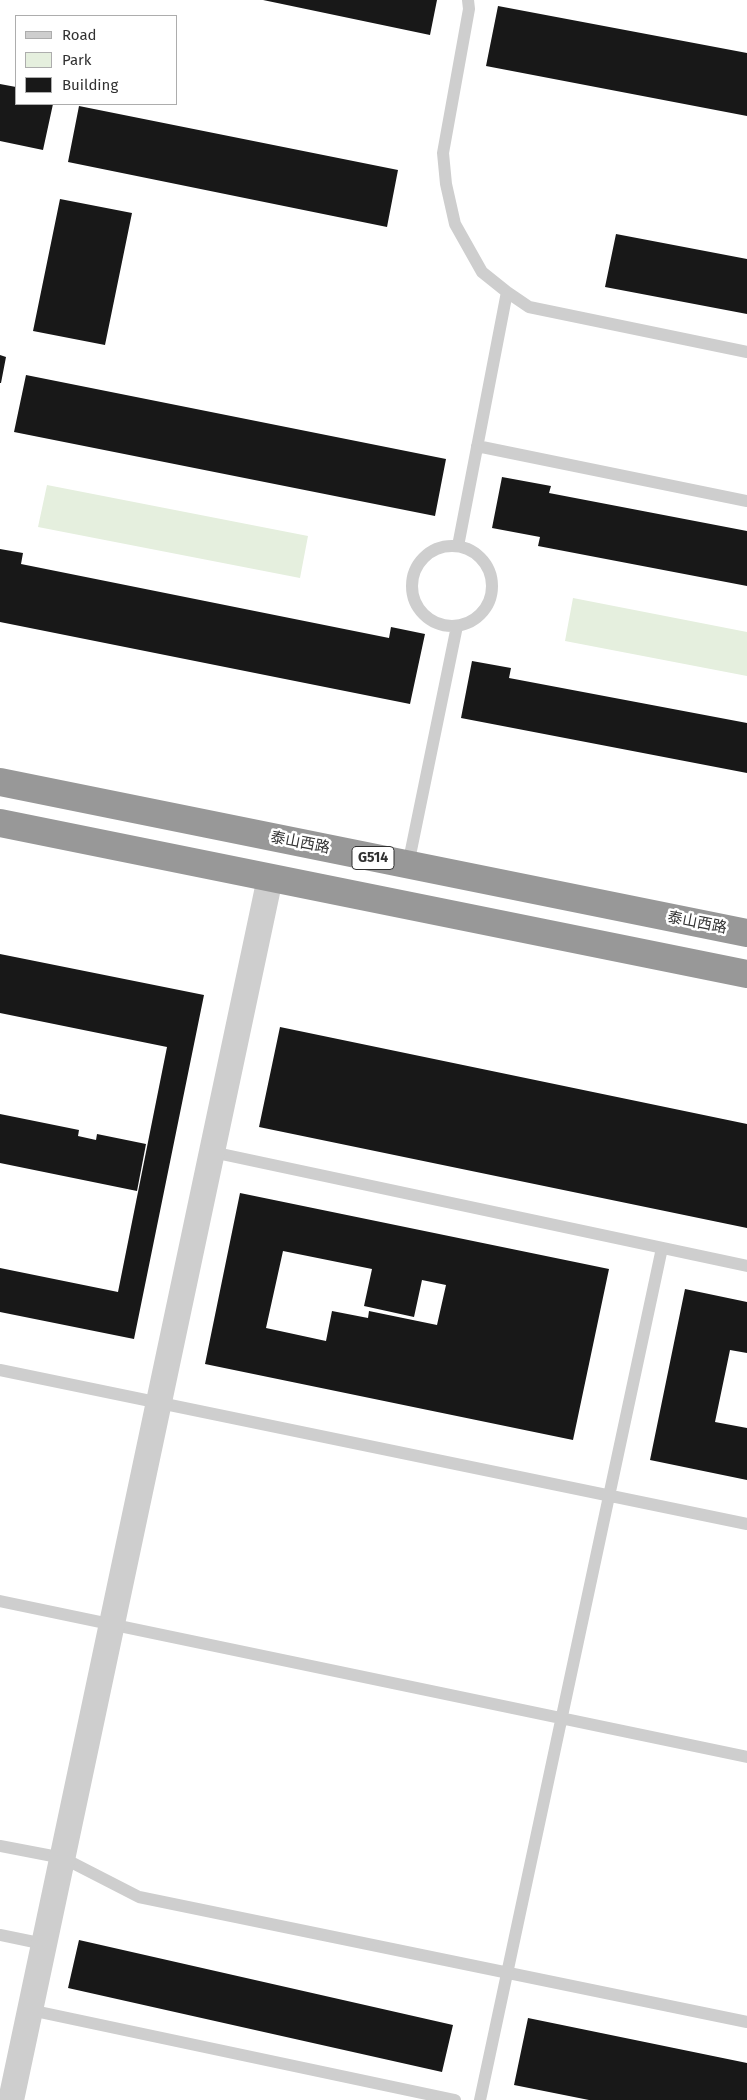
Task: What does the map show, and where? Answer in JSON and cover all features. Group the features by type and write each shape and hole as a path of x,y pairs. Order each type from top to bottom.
{"highway":[{"name":"泰山西路","path":"0,782 747,933"},
{"path":"0,823 747,974"}],"street":[{"path":"12,2100 270,878"}],"lane":[{"path":"468,0 469,9 443,153 446,184 455,224 482,272 529,307 747,352"},
{"path":"458,546 507,292"},
{"path":"477,446 747,501"},
{"path":"446,546 458,546 470,549 480,556 488,566 492,577 493,590 488,605 478,617 464,625 449,626 433,622 421,612 413,598 412,582 416,567 424,557 434,550 446,546"},
{"path":"408,865 457,626"},
{"path":"212,1152 747,1266"},
{"path":"480,2100 662,1248"},
{"path":"0,1370 747,1524"},
{"path":"0,1601 747,1757"},
{"path":"0,1846 63,1858 139,1897 747,2022"},
{"path":"0,1935 44,1944"},
{"path":"30,2010 455,2100"}],"green space":[{"path":"47,485 308,536 300,578 38,527"},
{"path":"573,598 747,632 747,676 565,641"}],"building":[{"path":"263,0 437,0 430,35"},
{"path":"498,6 747,53 747,116 486,66"},
{"path":"0,84 15,87 15,105 53,105 43,150 0,141"},
{"path":"79,106 398,170 387,227 68,162"},
{"path":"60,199 132,213 105,345 33,331"},
{"path":"616,234 747,259 747,314 605,287"},
{"path":"0,355 6,357 1,383 0,383"},
{"path":"26,375 446,459 435,516 14,432"},
{"path":"502,477 551,486 549,493 747,531 747,586 538,546 540,537 492,528"},
{"path":"0,549 23,553 21,564 389,638 391,627 425,634 410,704 0,622"},
{"path":"472,661 511,668 509,678 747,723 747,773 461,718"},
{"path":"0,954 204,995 134,1339 0,1312 0,1268 118,1292 167,1047 0,1013"},
{"path":"280,1027 747,1124 747,1228 259,1127"},
{"path":"0,1114 79,1130 78,1136 96,1140 97,1134 146,1144 137,1191 0,1163"},
{"path":"240,1193 609,1269 573,1440 205,1364","holes":["283,1251 372,1269 364,1306 414,1317 422,1280 446,1285 437,1325 369,1311 368,1318 332,1311 326,1341 266,1328"]},
{"path":"685,1289 747,1302 747,1353 730,1350 715,1422 747,1428 747,1480 650,1460"},
{"path":"79,1940 453,2025 442,2072 68,1988"},
{"path":"528,2018 747,2063 747,2100 589,2100 514,2085"}]}
